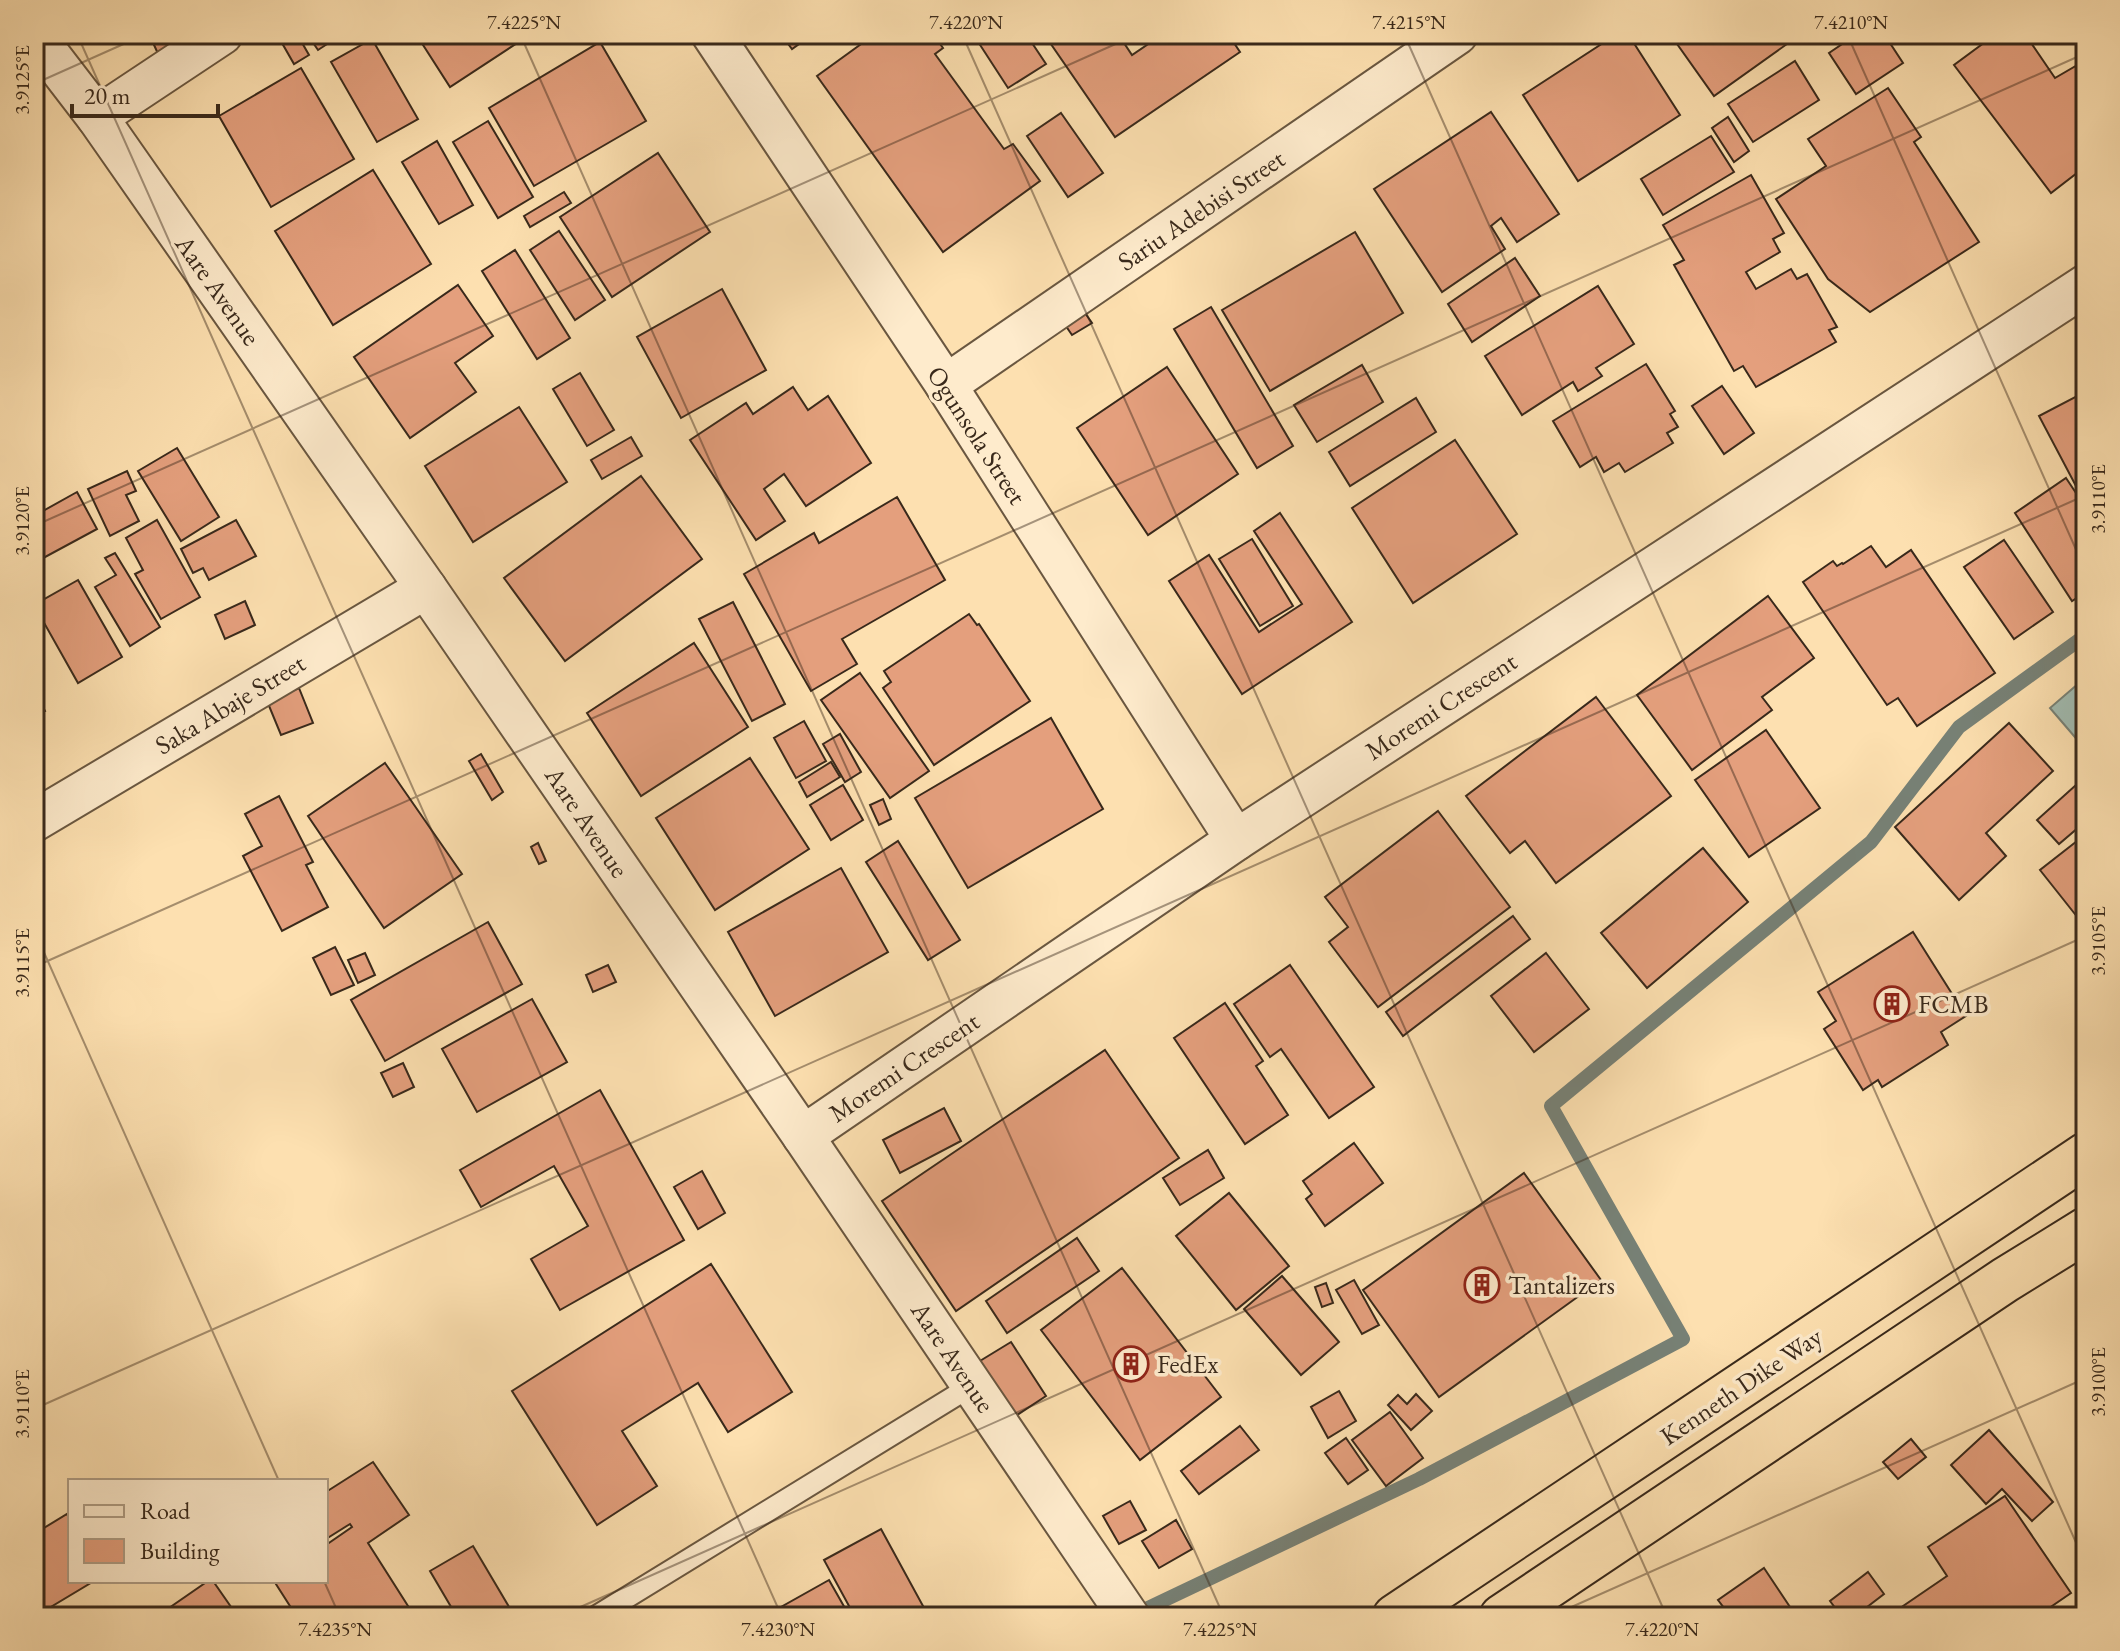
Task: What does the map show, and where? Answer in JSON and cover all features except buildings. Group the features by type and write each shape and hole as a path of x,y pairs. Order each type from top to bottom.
{"highway":[{"name":"Kenneth Dike Way","path":"1395,1617 2086,1155"},
{"path":"1502,1617 2005,1280 2086,1230"}],"street":[{"path":"97,117 222,34"},
{"name":"Ogunsola Street","path":"712,34 946,385 1236,840"},
{"name":"Sariu Adebisi Street","path":"946,385 1457,34"},
{"name":"Aare Avenue","path":"34,35 97,117 426,588 1129,1617"},
{"name":"Moremi Crescent","path":"803,1136 1236,840 2086,285"},
{"name":"Saka Abaje Street","path":"34,821 426,588"}],"lane":[{"path":"595,1617 973,1385"}],"shaded area":[{"path":"2086,677 2086,750 2050,708"}],"waterway":[{"path":"1129,1617 1419,1479 1683,1339 1551,1106 1871,842 1959,727 2086,635"}],"place":[{"name":"FCMB","path":"1892,1004"},
{"name":"Tantalizers","path":"1482,1285"},
{"name":"FedEx","path":"1131,1364"}]}
